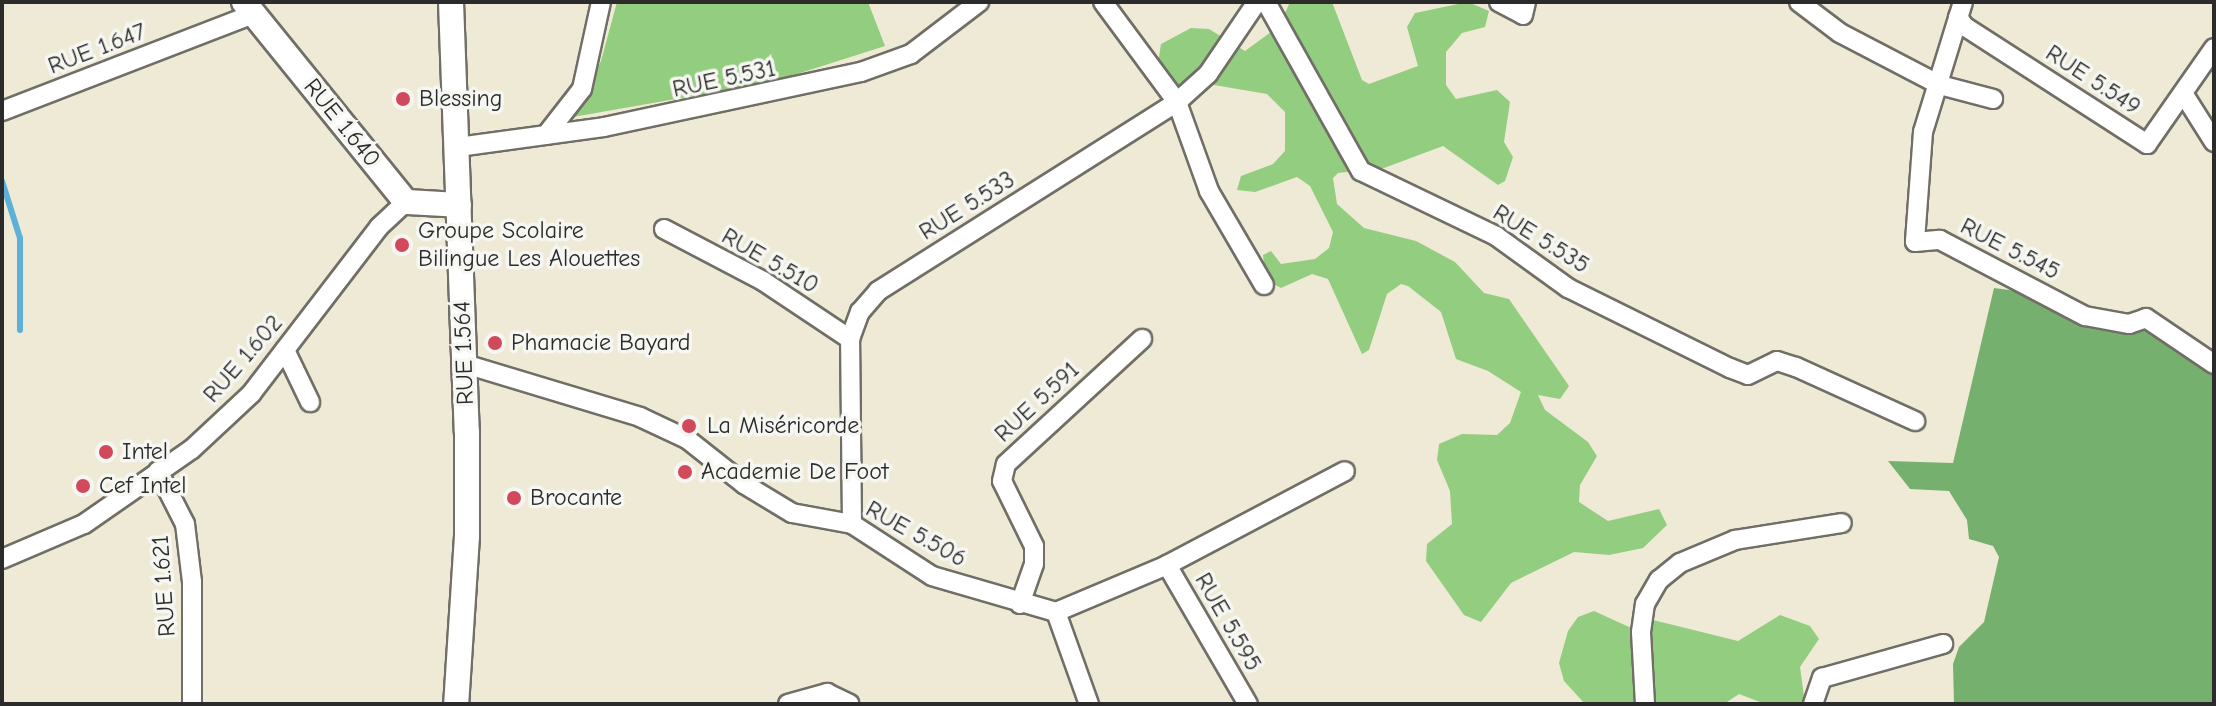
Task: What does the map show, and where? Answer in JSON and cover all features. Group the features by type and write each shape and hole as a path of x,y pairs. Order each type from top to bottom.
{"main road":[{"name":"RUE 1.564","path":"451,2 465,364 467,536 456,704"},
{"name":"RUE 1.640","path":"249,8 406,202"},
{"path":"406,202 459,205"}],"street":[{"path":"546,135 582,89 601,2"},
{"name":"RUE 5.531","path":"458,147 701,109 894,62 979,2"},
{"path":"1103,2 1177,102 1209,191 1264,285"},
{"name":"RUE 5.533","path":"852,524 850,339 860,312 878,291 1177,102 1208,74 1257,2"},
{"name":"RUE 5.535","path":"1266,2 1361,171 1496,236 1568,288 1730,368 1748,375 1777,361 1915,421"},
{"path":"1499,2 1523,15 1526,2"},
{"path":"1799,2 1840,33 1940,85 1993,99"},
{"name":"RUE 1.647","path":"2,111 249,8"},
{"name":"RUE 5.545","path":"1960,9 1940,85 1923,132 1915,242 1940,240 2085,316 2129,324 2146,318 2214,364"},
{"name":"RUE 5.549","path":"1960,9 1964,26 2147,144 2214,48"},
{"path":"2183,93 2214,142"},
{"name":"RUE 1.602","path":"2,559 84,524 192,449 251,394 379,227 406,202"},
{"name":"RUE 5.510","path":"664,229 763,281 850,339"},
{"name":"RUE 5.591","path":"1020,604 1034,564 1034,546 1002,481 1006,464 1142,339"},
{"path":"285,350 310,402"},
{"name":"RUE 5.506","path":"465,364 640,417 687,439 744,484 792,513 852,524 932,576 1056,612"},
{"name":"RUE 1.621","path":"158,471 185,524 192,582 192,704"},
{"path":"1089,704 1056,612 1167,565 1345,471"},
{"path":"1645,704 1641,632 1645,604 1659,580 1680,563 1735,540 1842,523"},
{"name":"RUE 5.595","path":"1167,565 1248,704"},
{"path":"1813,704 1822,678 1943,644"},
{"path":"788,704 827,693 850,704"}],"green space":[{"path":"617,2 868,2 885,46 772,82 573,117 601,61"},
{"path":"1290,2 1332,2 1362,80 1369,84 1418,66 1407,27 1415,13 1468,2 1489,11 1485,27 1462,33 1446,52 1446,85 1456,99 1497,90 1510,102 1504,142 1513,157 1505,181 1498,185 1443,146 1384,168 1338,173 1333,178 1337,204 1364,228 1416,241 1455,262 1484,293 1509,299 1569,386 1560,399 1538,395 1545,410 1588,442 1597,456 1580,485 1579,502 1608,521 1659,509 1667,525 1643,548 1609,555 1574,552 1511,583 1481,622 1464,615 1426,561 1427,544 1452,524 1450,491 1437,460 1439,444 1462,434 1497,435 1510,423 1521,392 1488,371 1456,359 1441,312 1408,286 1401,284 1387,294 1369,350 1362,354 1328,279 1312,274 1281,288 1266,280 1263,255 1271,251 1281,264 1315,259 1329,248 1333,232 1310,186 1297,177 1255,192 1237,190 1241,176 1273,164 1285,151 1285,112 1267,94 1214,85 1180,88 1157,69 1161,44 1191,28 1209,29 1245,51 1279,26"},
{"path":"1994,288 2024,292 2102,328 2152,331 2214,371 2214,704 1954,704 1953,664 1959,647 1984,622 1999,557 1993,546 1969,539 1967,520 1949,491 1910,489 1888,461 1953,463"},
{"path":"1594,611 1640,632 1653,620 1738,641 1780,615 1810,626 1819,639 1800,667 1805,704 1765,704 1739,694 1724,704 1585,704 1564,681 1559,663 1568,631 1578,617"}],"waterway":[{"path":"2,181 20,238 20,330"}],"place":[{"name":"Blessing","path":"403,99"},
{"name":"Groupe Scolaire Bilingue Les Alouettes","path":"402,245"},
{"name":"Phamacie Bayard","path":"495,343"},
{"name":"La Miséricorde","path":"689,426"},
{"name":"Intel","path":"106,452"},
{"name":"Academie De Foot","path":"685,472"},
{"name":"Cef Intel","path":"83,486"},
{"name":"Brocante","path":"514,498"}]}
